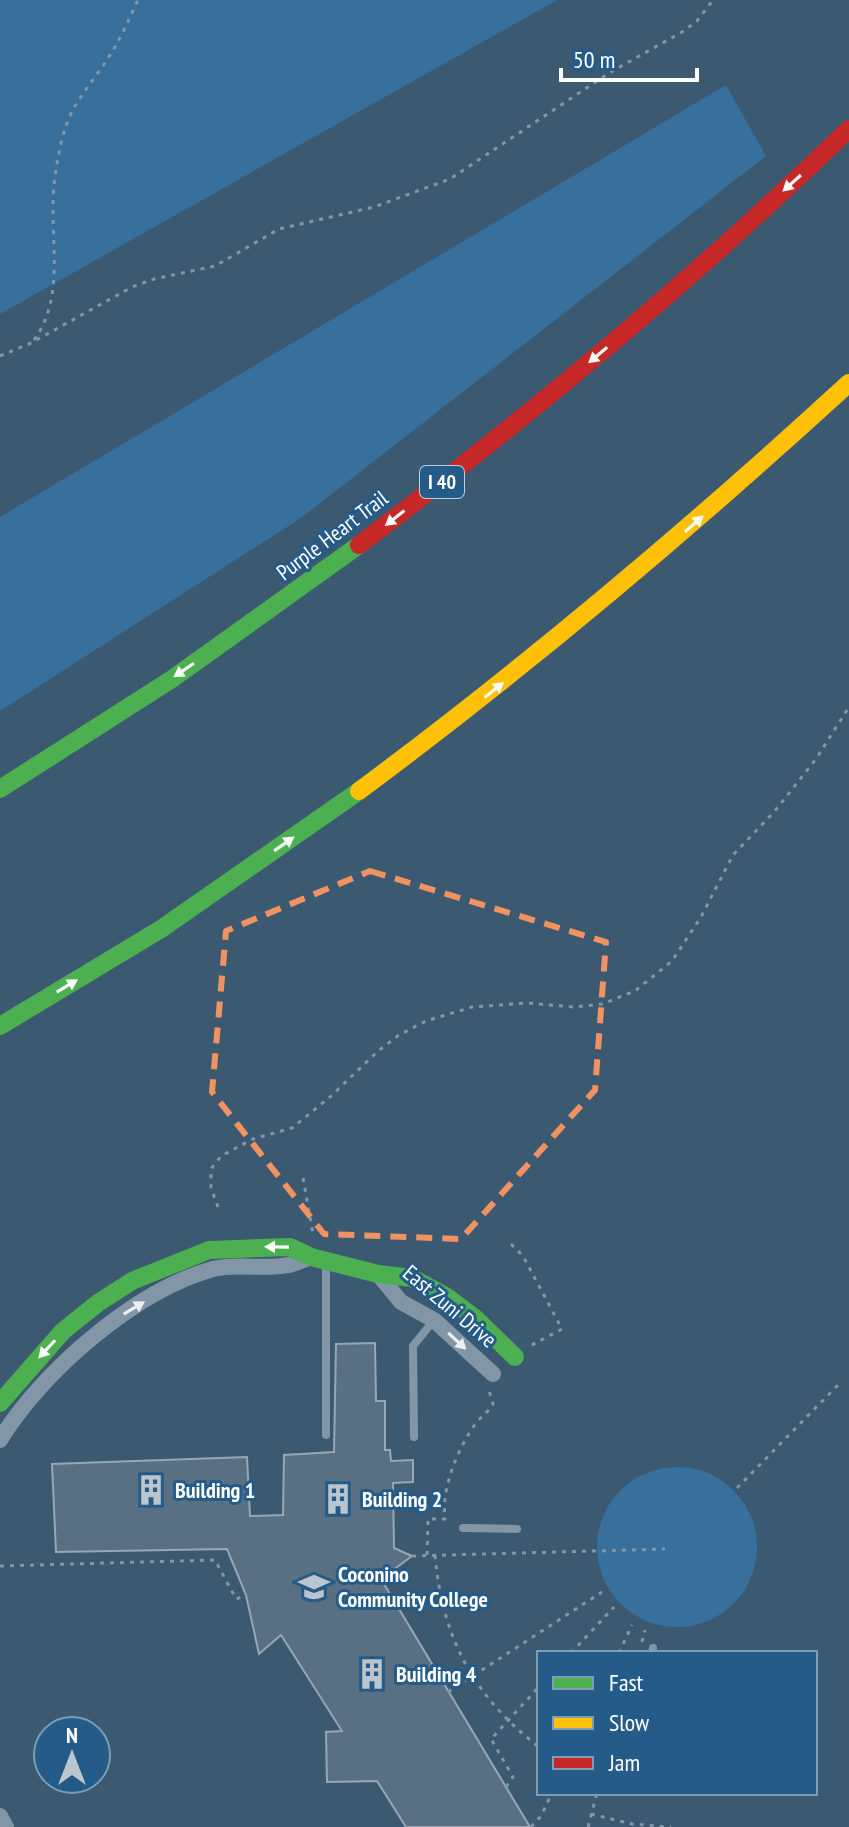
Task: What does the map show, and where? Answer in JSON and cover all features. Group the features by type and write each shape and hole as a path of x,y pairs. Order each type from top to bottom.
{"main road":[{"name":"Purple Heart Trail","path":"0,789 205,656 324,574 487,448 725,245 849,129"},
{"path":"0,1026 160,930 385,773 627,582 849,383"},
{"name":"East Zuni Drive","path":"0,1403 63,1331 98,1303 132,1281 209,1250 290,1247 378,1274 412,1278 447,1297 476,1319 515,1357"}],"street":[{"name":"East Zuni Drive","path":"0,1440 28,1401 55,1371 123,1314 167,1288 214,1269 287,1265 318,1258"},
{"name":"East Zuni Drive","path":"378,1274 401,1302 434,1320 487,1378"},
{"path":"0,1816 6,1827"}],"lane":[{"path":"318,1258 326,1435"},
{"path":"414,1437 413,1346 434,1320"},
{"path":"463,1528 517,1529"}],"path":[{"path":"31,343 43,327 54,280 54,179 62,140 73,109 111,54 138,0"},
{"path":"0,356 31,343 132,287 215,266 279,229 374,207 450,179 609,73 682,32 697,21 713,0"},
{"path":"218,1207 211,1188 211,1169 221,1156 253,1139 292,1128 399,1035 426,1021 472,1007 526,1003 574,1007 602,1004 635,991 672,961 701,917 733,855 774,812 816,759 849,707"},
{"path":"303,1178 318,1258"},
{"path":"511,1244 523,1256 562,1329 515,1357"},
{"path":"427,1555 428,1519 445,1519 443,1508 457,1459 478,1420 493,1404 487,1378"},
{"path":"737,1488 838,1385"},
{"path":"412,1556 665,1549"},
{"path":"435,1555 445,1619 459,1654 472,1676 508,1721 537,1745"},
{"path":"0,1566 215,1560 236,1599 246,1595"},
{"path":"448,1692 602,1592"},
{"path":"573,1651 614,1607"},
{"path":"620,1651 632,1625"},
{"path":"506,1787 513,1777 491,1739 537,1689"},
{"path":"531,1827 541,1816 551,1795"},
{"path":"588,1827 596,1795"},
{"path":"591,1814 632,1825 671,1827"}],"highlighted area":[{"path":"370,871 606,942 595,1090 461,1239 324,1234 212,1092 226,931"}],"shaded area":[{"path":"0,0 557,0 0,314"},
{"path":"726,85 766,156 301,518 0,711 0,517"},
{"path":"677,1467 708,1473 733,1491 751,1516 757,1547 751,1578 733,1603 708,1621 677,1627 646,1621 621,1603 603,1578 597,1547 603,1516 621,1491 646,1473"}],"building":[{"name":"Coconino Community College","path":"375,1343 376,1401 385,1401 385,1450 390,1450 391,1461 413,1460 413,1482 393,1483 394,1548 412,1556 381,1579 530,1827 406,1827 377,1781 327,1782 326,1732 342,1731 281,1635 259,1654 246,1595 227,1549 56,1552 52,1464 247,1457 250,1516 283,1515 284,1455 334,1452 336,1344"}],"traffic: fast":[{"path":"0,789 172,679 359,545"},
{"path":"0,1026 161,929 359,791"},
{"path":"0,1403 63,1331 98,1303 132,1281 209,1250 290,1247 311,1257 378,1274 412,1278 447,1297 476,1319 515,1357"}],"traffic: slow":[{"path":"359,791 486,694 609,593 849,383"}],"traffic: jam":[{"path":"359,545 486,447 610,344 732,239 849,129"}],"place":[{"name":"Building 1","path":"151,1490"},
{"name":"Building 2","path":"338,1499"},
{"name":"Coconino Community College","path":"314,1587"},
{"name":"Building 4","path":"372,1674"}]}
